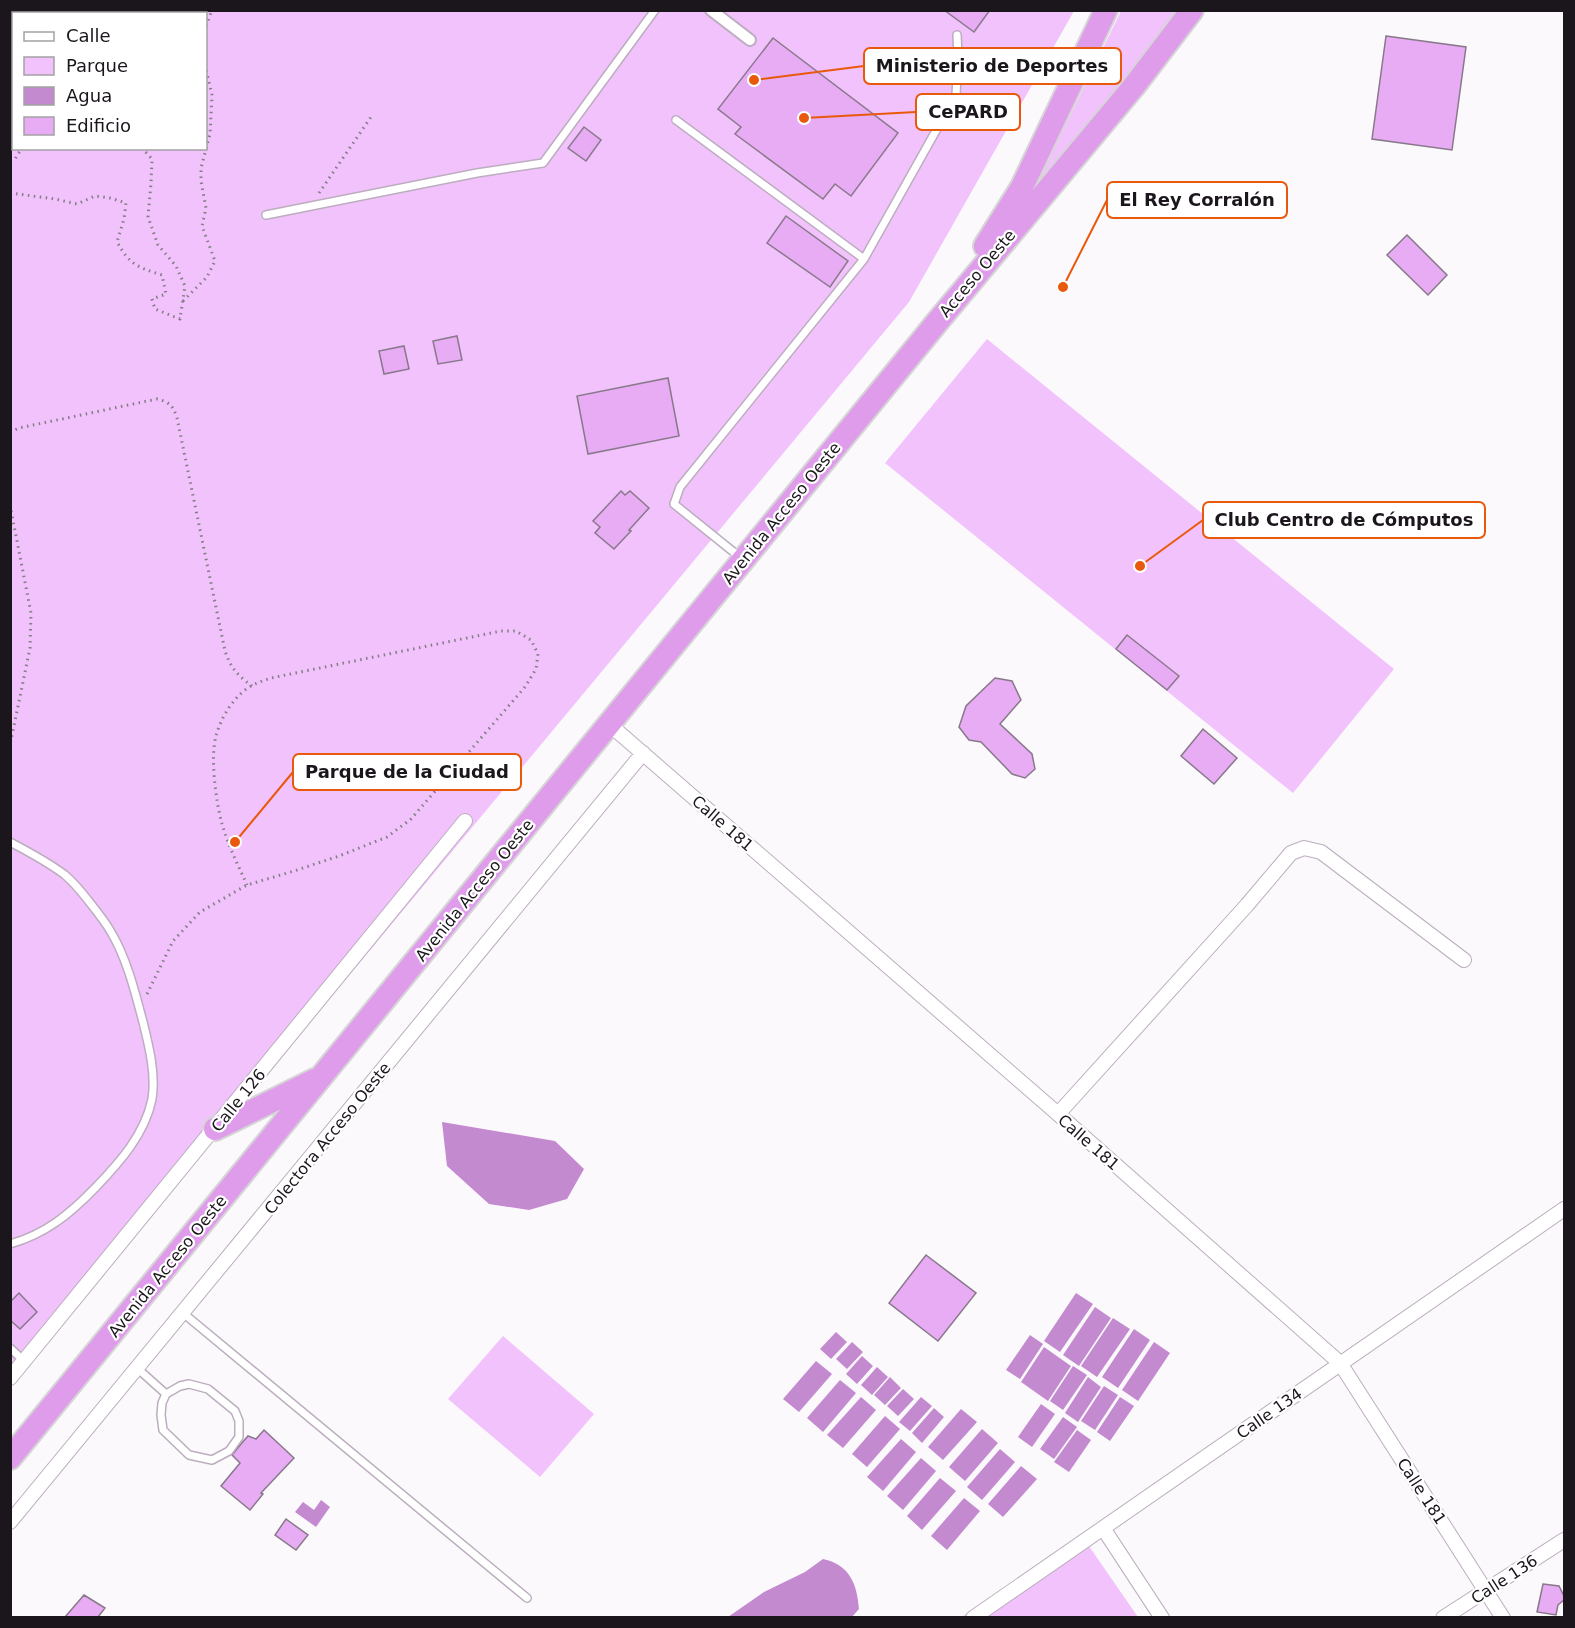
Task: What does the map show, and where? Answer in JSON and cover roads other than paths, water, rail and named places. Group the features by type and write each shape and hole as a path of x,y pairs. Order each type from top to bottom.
{"highway":[{"name":"Acceso Oeste","path":"938,321 1022,187 1106,10"},
{"name":"Acceso Oeste","path":"938,321 1134,86 1192,10"},
{"name":"Avenida Acceso Oeste","path":"10,1458 938,321"},
{"path":"215,1129 322,1077"}],"street":[{"path":"711,10 750,40"},
{"name":"Calle 181","path":"609,724 1058,1114 1340,1363 1503,1617"},
{"name":"Colectora Acceso Oeste","path":"10,1522 643,753"},
{"name":"Calle 126","path":"10,1378 465,821"},
{"path":"1058,1114 1247,905 1291,853 1304,848 1321,852 1464,960"},
{"name":"Calle 134","path":"973,1617 1564,1209"},
{"path":"1103,1528 1161,1617"},
{"name":"Calle 136","path":"1443,1617 1564,1540"}],"lane":[{"path":"266,215 477,173 543,164 655,10"},
{"path":"743,560 674,504 680,488 864,259 956,95 957,35"},
{"path":"676,120 864,259"},
{"path":"10,842 46,861 66,876 100,914 111,932 120,951 140,1010 151,1059 153,1085 152,1100 146,1116 133,1143 117,1166 68,1215 30,1239 10,1244"},
{"path":"183,1313 527,1598"},
{"path":"10,1348 24,1361"},
{"path":"137,1368 166,1394"},
{"path":"189,1384 208,1389 235,1411 239,1421 239,1437 229,1451 212,1460 189,1455 163,1430 161,1414 166,1394 189,1384"}],"water":[{"path":"54,11 153,11 151,12"},
{"path":"442,1122 555,1141 584,1169 567,1199 529,1210 489,1204 447,1166"},
{"path":"1076,1293 1093,1304 1060,1352 1044,1341"},
{"path":"1095,1307 1111,1318 1079,1366 1063,1355"},
{"path":"1113,1318 1130,1329 1097,1377 1081,1366"},
{"path":"1134,1329 1150,1340 1118,1388 1102,1377"},
{"path":"836,1332 847,1342 831,1359 820,1349"},
{"path":"1030,1335 1043,1344 1020,1379 1006,1370"},
{"path":"852,1342 863,1352 847,1369 836,1359"},
{"path":"1154,1342 1170,1353 1138,1401 1122,1390"},
{"path":"1044,1347 1071,1366 1048,1401 1021,1382"},
{"path":"862,1356 873,1366 857,1384 846,1374"},
{"path":"816,1361 832,1374 799,1412 783,1399"},
{"path":"1073,1366 1087,1375 1063,1410 1050,1401"},
{"path":"877,1367 888,1377 872,1395 861,1385"},
{"path":"890,1377 901,1388 885,1405 874,1395"},
{"path":"1088,1377 1101,1387 1078,1422 1065,1413"},
{"path":"840,1380 856,1393 823,1432 807,1418"},
{"path":"1104,1386 1118,1395 1095,1430 1081,1421"},
{"path":"903,1389 914,1399 898,1416 887,1406"},
{"path":"861,1397 876,1410 843,1448 827,1435"},
{"path":"921,1397 932,1406 910,1431 899,1422"},
{"path":"1120,1397 1134,1406 1110,1441 1097,1432"},
{"path":"1041,1404 1055,1414 1032,1447 1018,1437"},
{"path":"934,1408 944,1417 922,1443 912,1433"},
{"path":"961,1409 977,1422 943,1460 928,1447"},
{"path":"885,1416 900,1429 867,1467 852,1454"},
{"path":"1063,1417 1077,1427 1054,1459 1040,1449"},
{"path":"982,1429 998,1443 965,1481 949,1467"},
{"path":"1077,1430 1091,1440 1069,1472 1054,1462"},
{"path":"901,1439 916,1452 883,1491 867,1477"},
{"path":"1000,1449 1015,1462 982,1500 967,1487"},
{"path":"921,1458 936,1471 903,1510 887,1496"},
{"path":"1021,1466 1037,1479 1003,1517 988,1504"},
{"path":"940,1478 956,1491 922,1530 907,1516"},
{"path":"964,1498 980,1511 947,1550 931,1536"},
{"path":"321,1500 330,1507 316,1527 295,1512 303,1502 314,1510"},
{"path":"823,1559 840,1566 854,1584 859,1609 852,1617 728,1617 764,1592 805,1572"}],"place":[{"name":"Ministerio de Deportes","path":"754,80"},
{"name":"CePARD","path":"804,118"},
{"name":"El Rey Corralón","path":"1063,287"},
{"name":"Club Centro de Cómputos","path":"1140,566"},
{"name":"Parque de la Ciudad","path":"235,842"}]}
